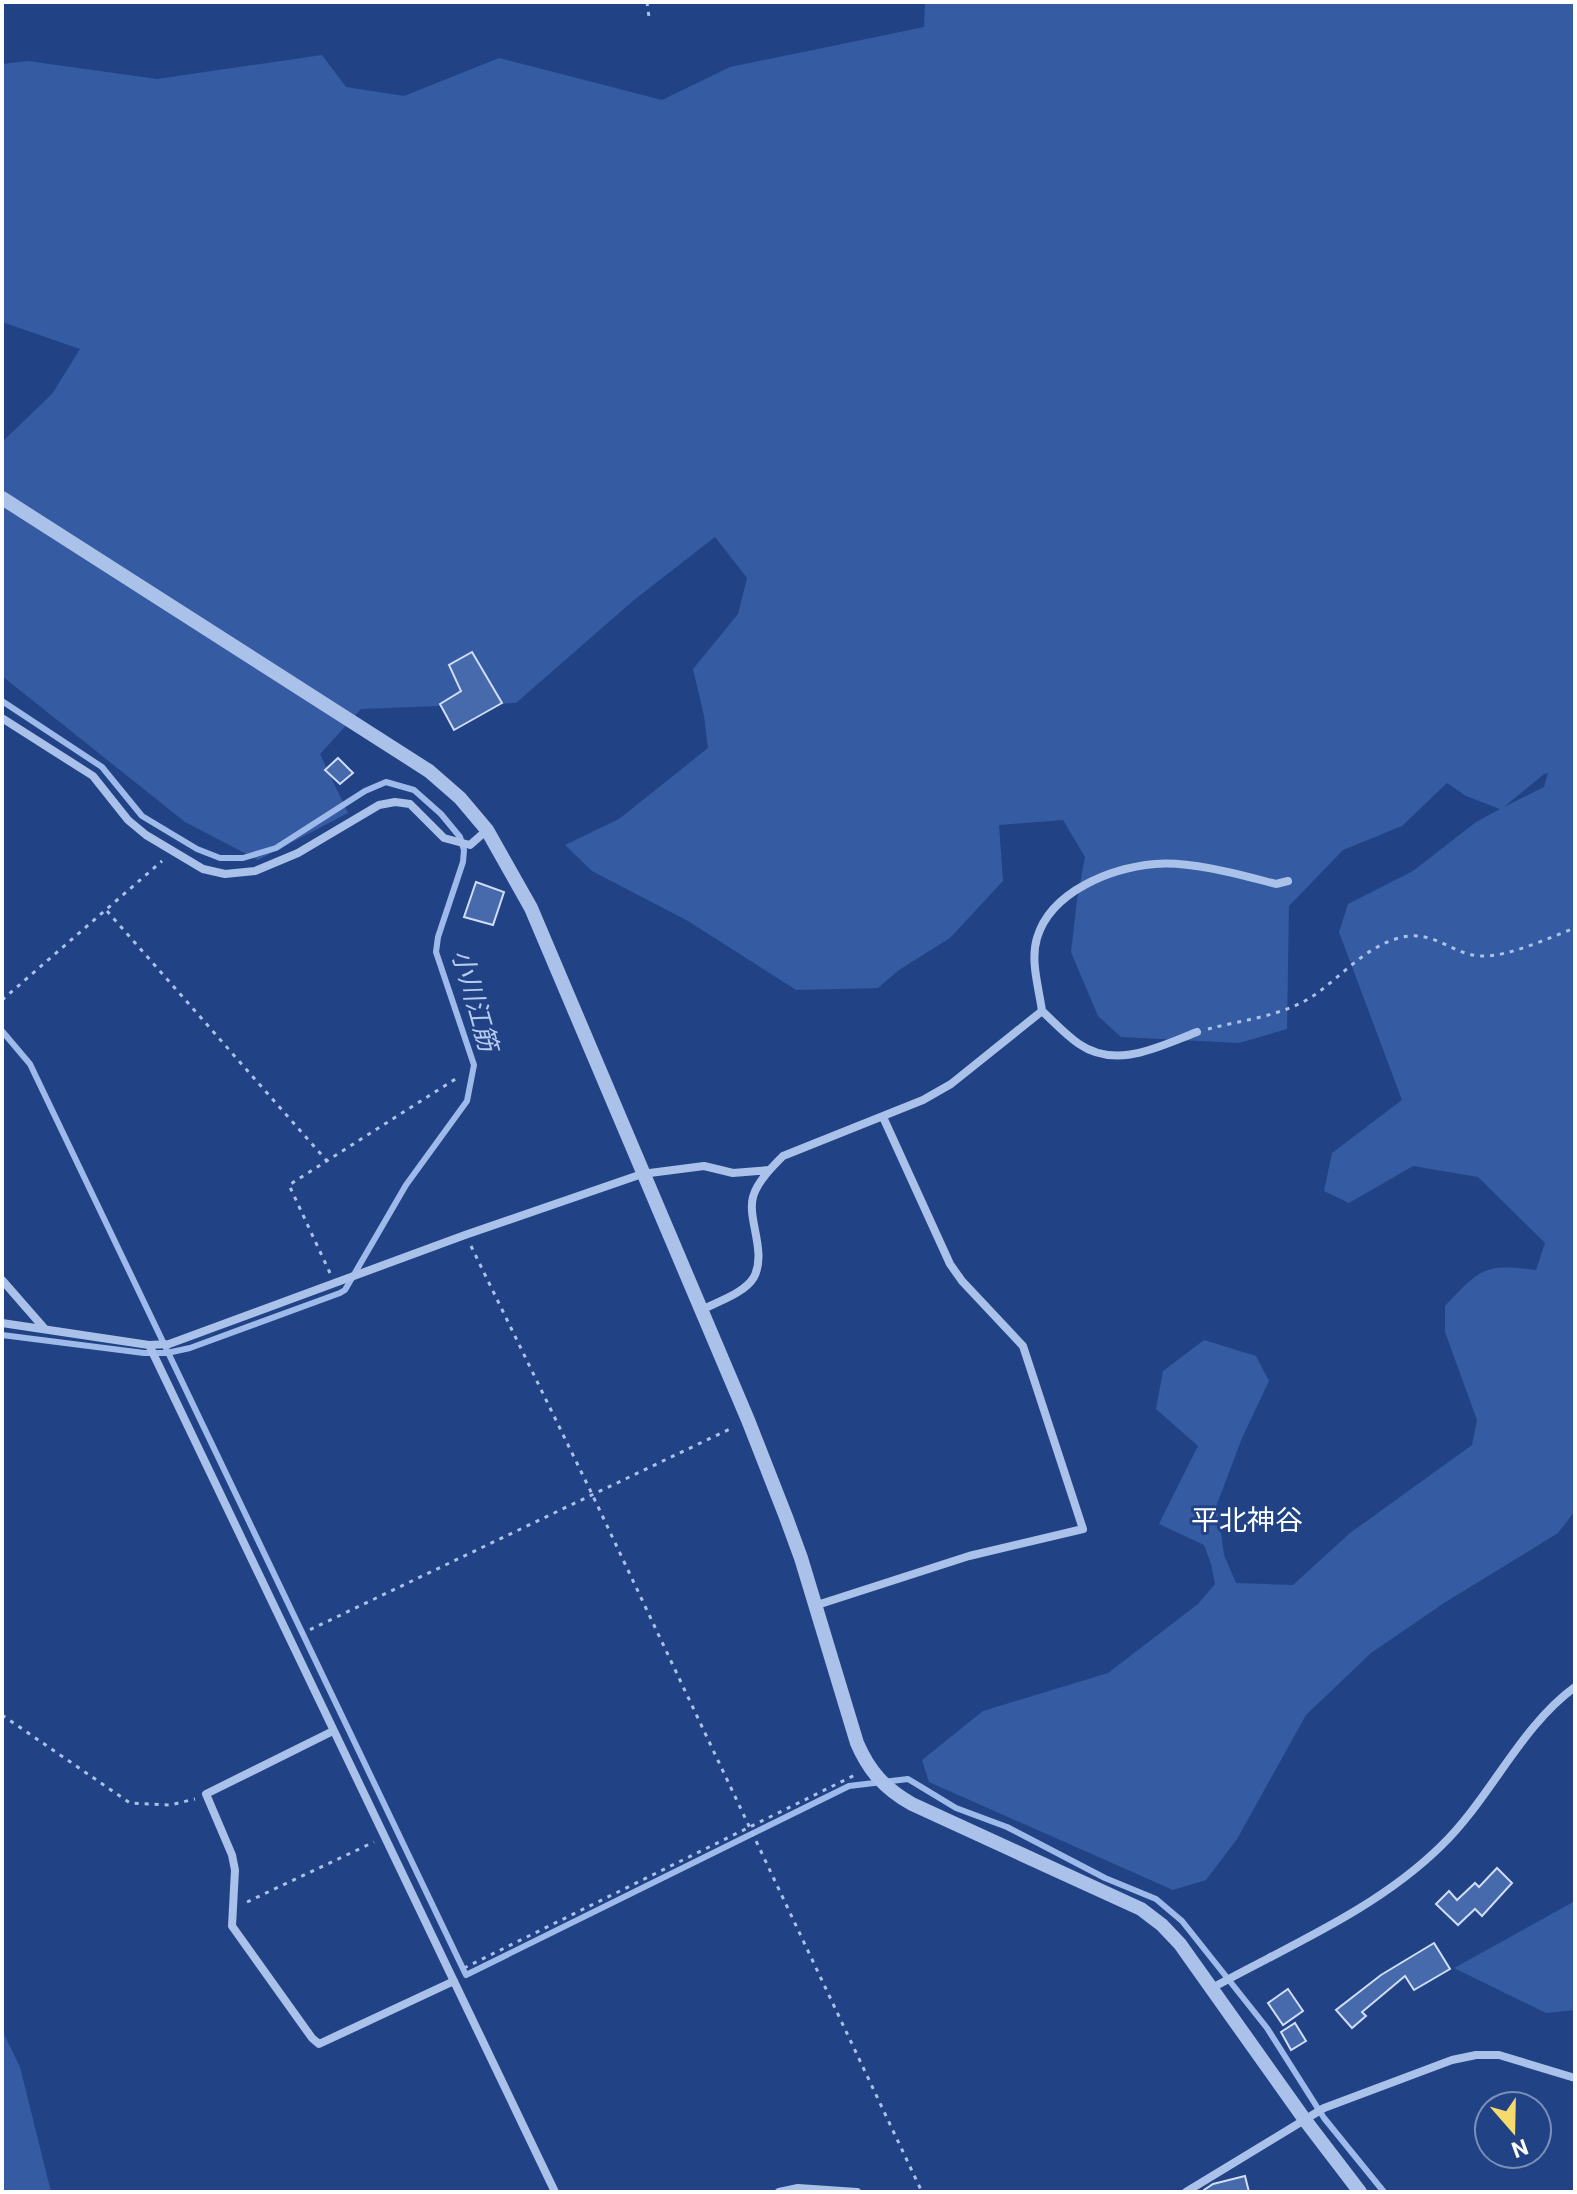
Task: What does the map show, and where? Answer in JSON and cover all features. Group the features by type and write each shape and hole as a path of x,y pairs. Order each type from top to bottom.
{"street":[{"path":"2,498 429,771 460,798 487,830 531,908 748,1420 801,1558 857,1743 870,1769 890,1792 912,1804 1141,1909 1162,1925 1217,1986 1360,2192"},
{"path":"2,718 93,776 128,820 172,852 203,869 225,874 255,871 298,853 379,805 395,802 410,804 444,838 451,841 470,845 487,830"},
{"path":"1197,1032 1132,1055 1104,1056 1079,1045 1042,1011 1035,963 1037,939 1048,916 1065,896 1095,879 1155,864 1185,865 1276,884 1288,881"},
{"path":"701,1310 743,1288 753,1277 759,1259 753,1197 769,1170 783,1156 883,1117 951,1084 1042,1011"},
{"path":"814,1606 969,1556 1083,1529 1023,1346 950,1264 883,1117"},
{"path":"2,1323 45,1328 154,1350 465,1235 642,1174 704,1166 733,1173 769,1170"},
{"path":"2,1280 45,1328"},
{"path":"154,1350 555,2192"},
{"path":"1217,1986 1321,1930 1388,1890 1421,1865 1464,1820 1551,1708 1575,1687"},
{"path":"333,1731 206,1794 232,1855 235,1870 232,1926 319,2044 454,1981"},
{"path":"1186,2192 1324,2108 1452,2060 1476,2055 1499,2055 1575,2078"},
{"path":"779,2192 798,2188 857,2192"}],"path":[{"path":"647,2 649,17"},
{"path":"2,1000 172,852"},
{"path":"107,911 327,1161"},
{"path":"1197,1032 1292,1007 1312,996 1370,951 1400,937 1427,936 1477,956 1495,956 1575,928"},
{"path":"340,1282 289,1185 457,1078"},
{"path":"465,1235 592,1494 922,2192"},
{"path":"298,1636 748,1420"},
{"path":"2,1715 130,1803 182,1804 206,1794"},
{"path":"468,1966 870,1769"},
{"path":"232,1909 384,1837"}],"shaded area":[{"path":"925,2 1575,2 1575,1511 1558,1533 1444,1603 1371,1653 1306,1715 1237,1839 1206,1880 1173,1890 929,1782 922,1760 983,1711 1108,1673 1198,1604 1215,1584 1204,1545 1159,1524 1198,1446 1156,1409 1163,1371 1204,1340 1256,1356 1269,1381 1242,1438 1217,1504 1224,1555 1236,1583 1293,1585 1350,1533 1472,1445 1477,1420 1445,1332 1445,1306 1484,1272 1505,1267 1536,1270 1545,1243 1478,1177 1413,1166 1349,1203 1324,1191 1332,1153 1402,1100 1339,932 1348,904 1413,871 1476,822 1500,809 1466,796 1447,783 1402,826 1343,850 1289,906 1287,1029 1239,1043 1121,1037 1098,1016 1071,952 1085,857 1063,820 999,825 1003,881 950,938 899,970 878,988 796,990 688,921 592,871 565,845 619,819 708,748 693,669 738,614 747,578 715,537 634,600 516,703 361,709 320,754 348,813 258,860 185,822 2,676 2,442 52,394 80,349 2,322 2,64 28,61 157,79 322,55 346,87 404,96 499,58 662,100 730,67 924,27","holes":["1548,773 1544,787 1504,807"]},
{"path":"1575,1901 1575,2010 1546,2013 1454,1968"},
{"path":"2,2030 20,2067 51,2192 2,2192"}],"building":[{"path":"472,652 502,703 454,730 440,704 461,691 449,665"},
{"path":"338,758 353,773 340,784 325,770"},
{"path":"476,882 504,892 493,925 464,917"},
{"path":"1497,1868 1512,1883 1482,1916 1475,1909 1458,1925 1436,1904 1449,1891 1457,1900 1475,1883 1479,1887"},
{"path":"1434,1943 1450,1969 1414,1990 1405,1976 1362,2012 1366,2016 1352,2028 1336,2010 1381,1975"},
{"path":"1288,1989 1303,2011 1283,2025 1268,2003"},
{"path":"1295,2023 1306,2041 1291,2050 1281,2032"},
{"path":"1245,2176 1249,2192 1204,2192 1213,2184"}],"waterway":[{"name":"小川江筋","path":"2,701 102,767 142,816 197,849 220,858 243,858 276,848 365,791 386,782 414,790 441,814 460,837 464,850 436,952 474,1065 467,1101 406,1185 345,1290 340,1293 190,1348 167,1353 144,1353 2,1335"},
{"path":"2,1031 30,1064 466,1975 849,1786 908,1779 956,1808 1007,1827 1105,1878 1156,1899 1182,1921 1267,2028 1324,2118 1384,2192"}],"district":[{"name":"平北神谷","path":"1247,1520"}]}
